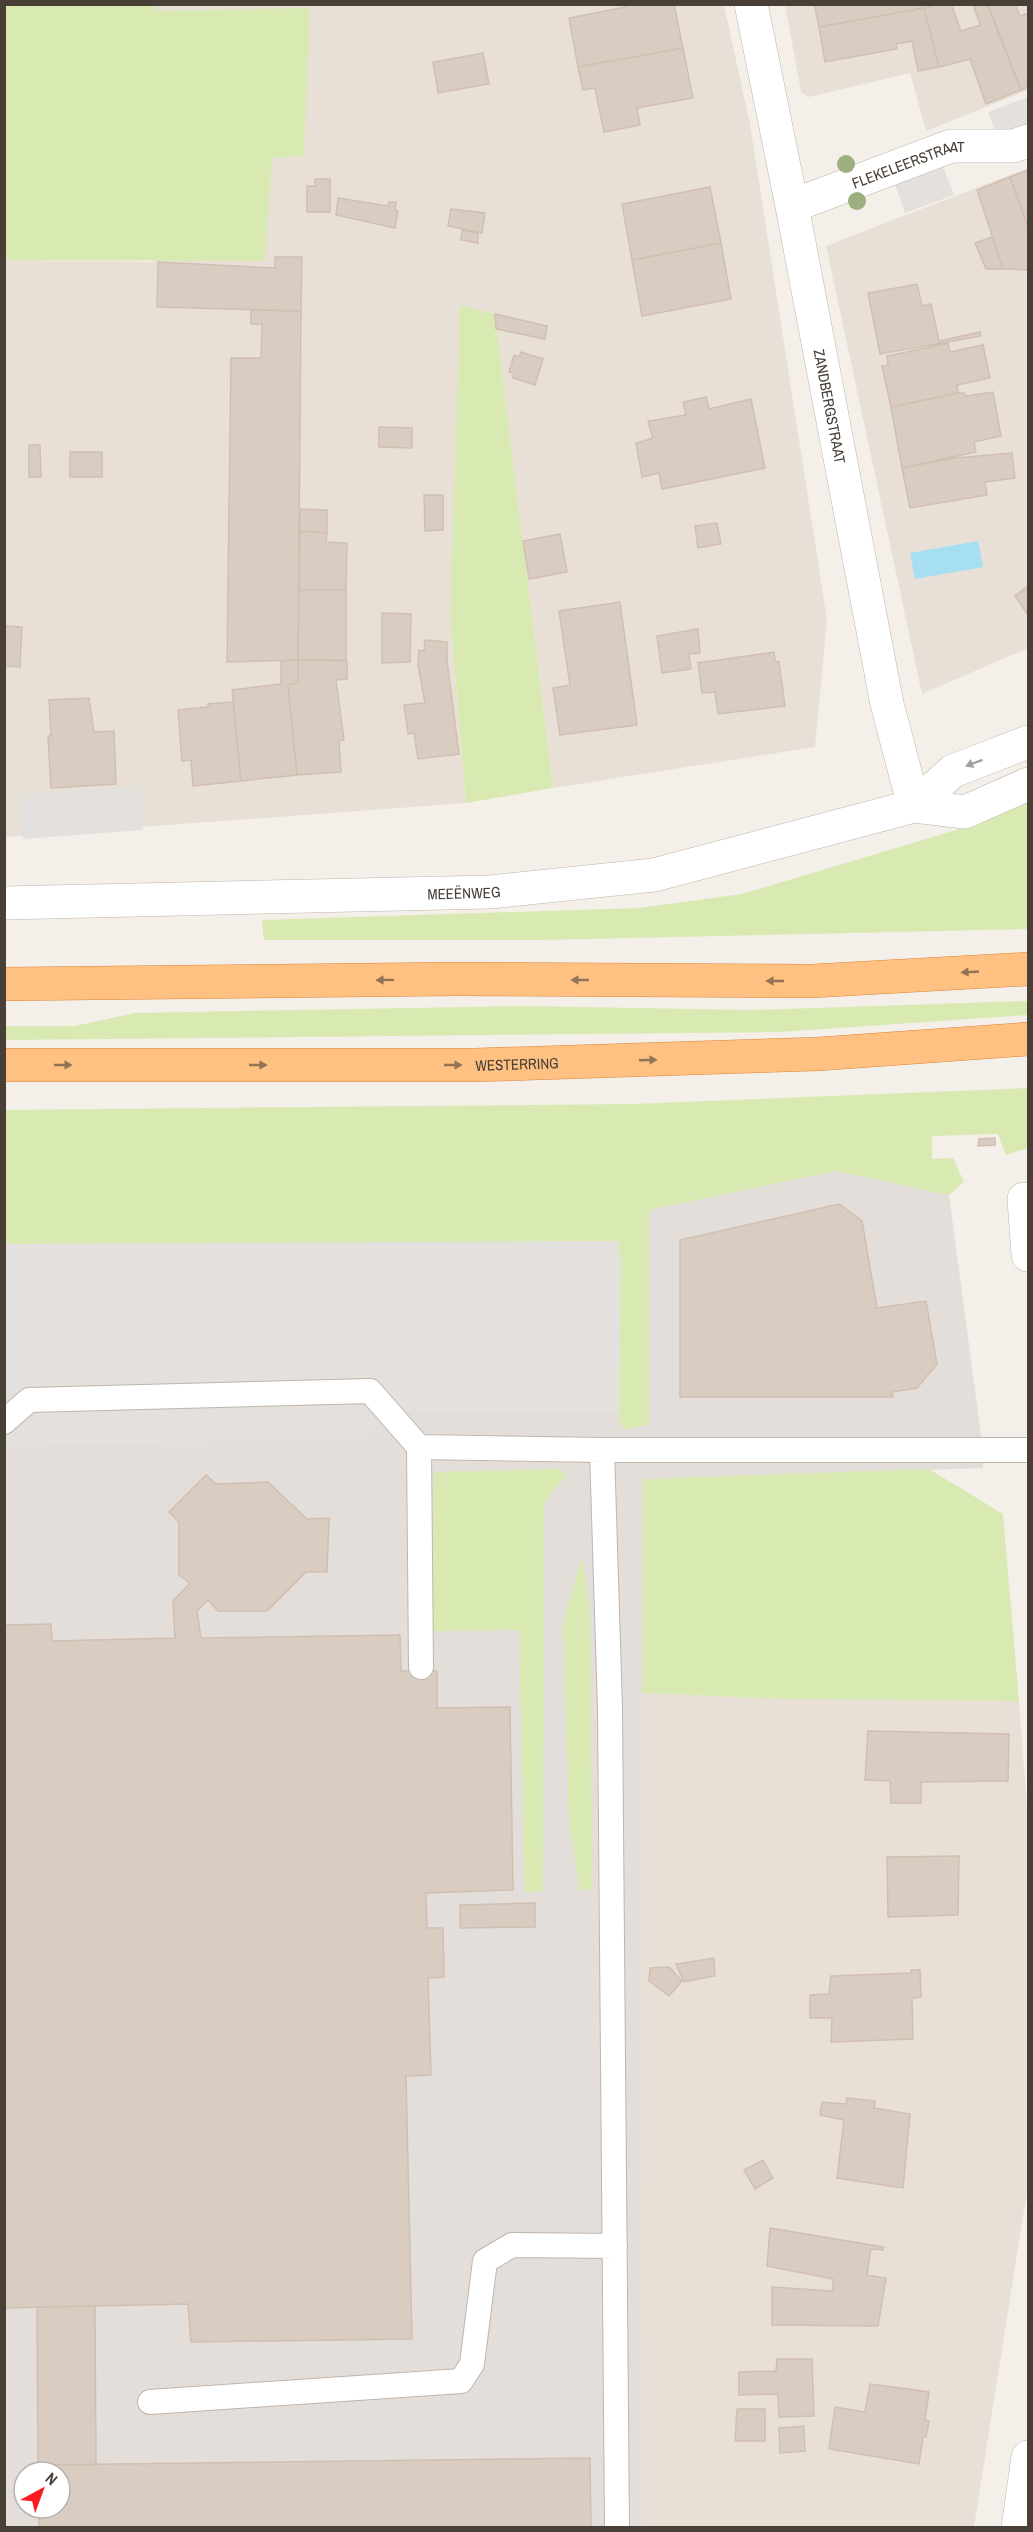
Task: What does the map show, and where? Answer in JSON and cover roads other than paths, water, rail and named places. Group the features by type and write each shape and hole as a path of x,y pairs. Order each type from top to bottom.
{"highway":[{"path":"4,984 455,980 812,981 1029,969"},
{"name":"WESTERRING","path":"4,1065 475,1065 818,1054 1029,1039"}],"street":[{"name":"ZANDBERGSTRAAT","path":"751,4 887,704 914,806"},
{"name":"FLEKELEERSTRAAT","path":"792,206 951,146 1014,146 1029,141"},
{"path":"914,806 953,771 1029,742"},
{"path":"914,806 965,812 1029,784"},
{"name":"MEEËNWEG","path":"4,903 514,890 654,874 914,806"},
{"path":"1024,1199 1029,1256"},
{"path":"1018,2528 1029,2457"}],"lane":[{"path":"4,1422 29,1400 370,1391 419,1447 421,1667"},
{"path":"419,1447 602,1450 1029,1450"},
{"path":"602,1450 610,1709 617,2528"},
{"path":"150,2402 461,2381 472,2364 485,2261 512,2245 615,2246"}],"water":[{"path":"978,541 983,567 915,579 910,553"}]}
